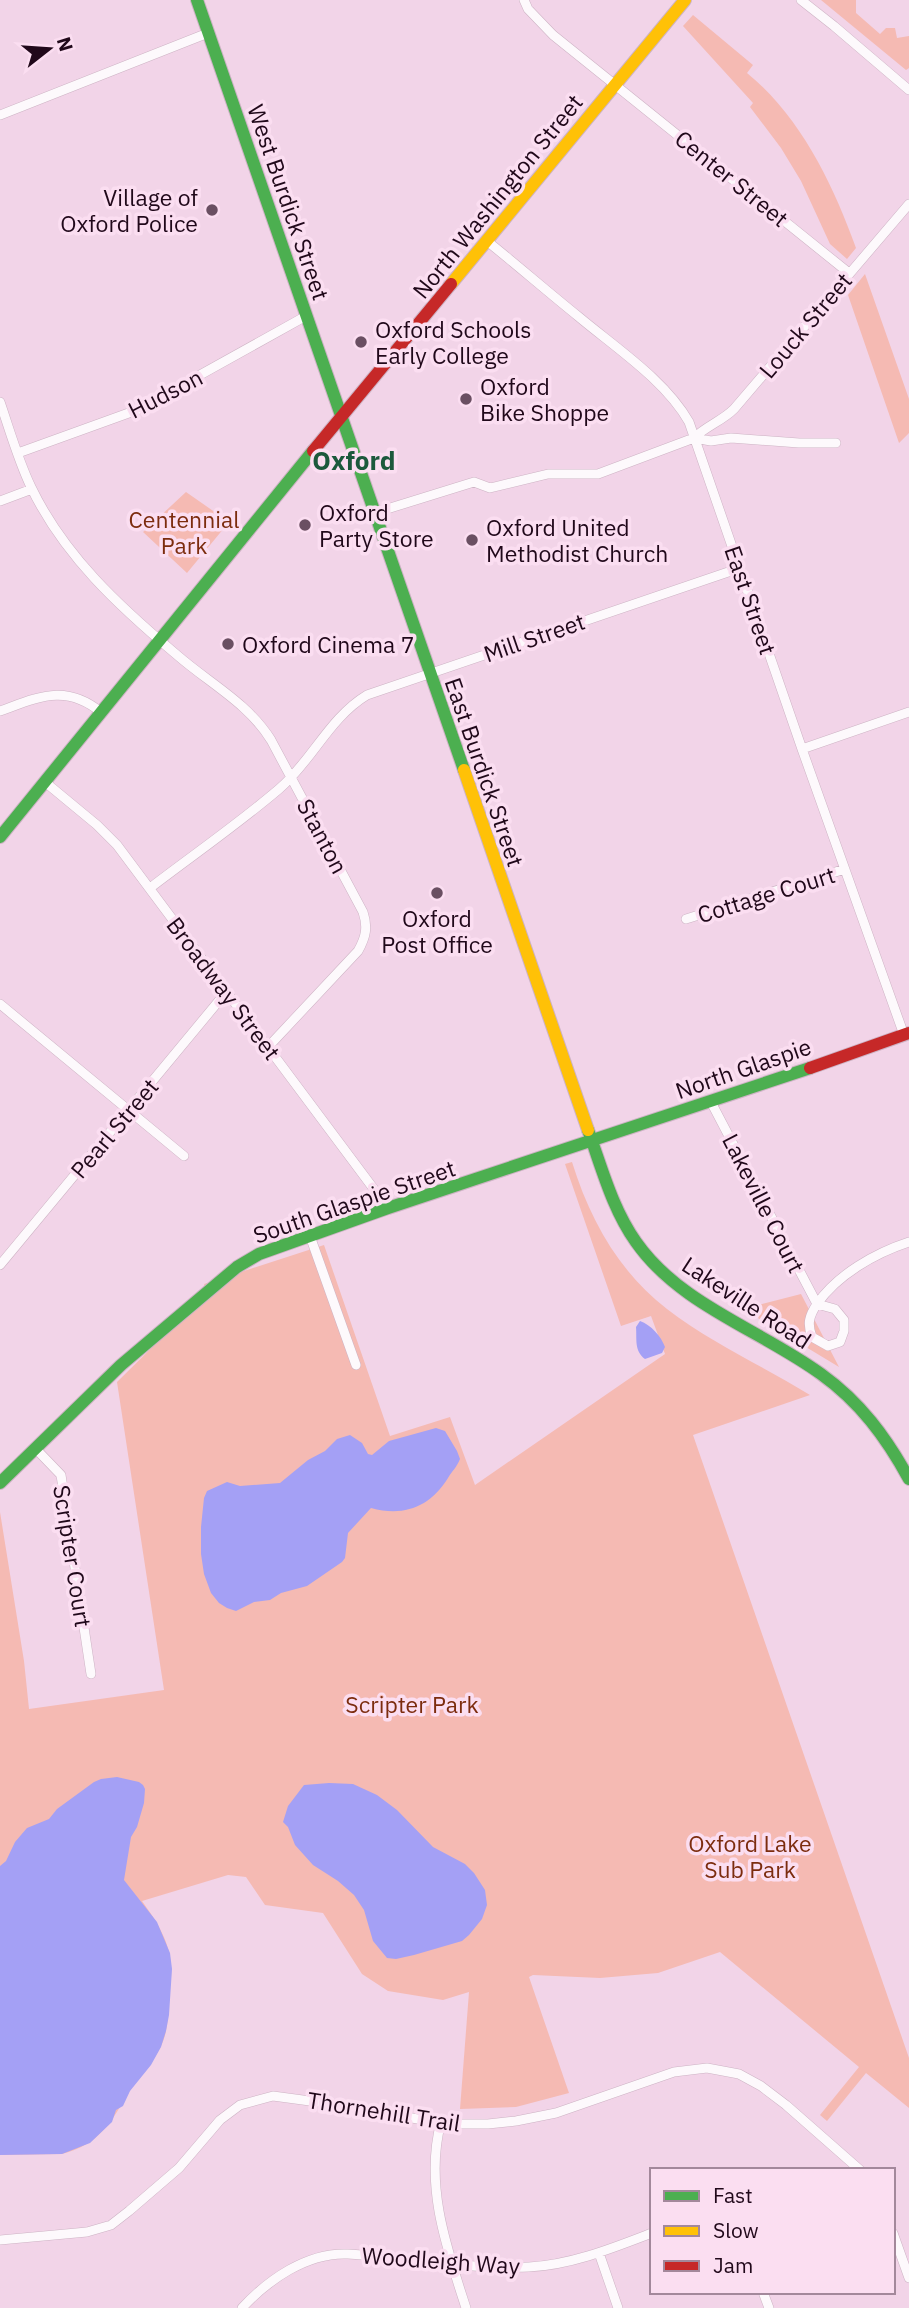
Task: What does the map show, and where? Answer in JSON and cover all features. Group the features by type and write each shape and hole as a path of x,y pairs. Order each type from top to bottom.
{"main road":[{"name":"West Burdick Street","path":"197,0 341,419"},
{"name":"North Washington Street","path":"0,837 225,558 685,0"},
{"name":"East Burdick Street","path":"341,419 590,1140"},
{"name":"North Glaspie","path":"590,1140 711,1102 906,1034"},
{"name":"South Glaspie Street","path":"0,1483 121,1365 237,1266 259,1254 590,1140"},
{"name":"Lakeville Road","path":"590,1140 616,1210 631,1236 650,1260 691,1296 813,1370 844,1393 875,1425 909,1479"}],"street":[{"name":"Center Street","path":"524,0 528,9 553,34 849,273"},
{"path":"801,0 909,90"},
{"path":"0,115 208,33"},
{"name":"Louck Street","path":"694,438 701,431 724,419 734,409 909,204"},
{"name":"East Street","path":"487,241 602,335 667,392 681,408 906,1034"},
{"name":"Hudson","path":"18,453 137,410 306,316"},
{"name":"Stanton","path":"0,402 32,489 64,541 87,571 161,640 254,717 268,734 360,905 366,921 366,930 353,957 268,1047"},
{"path":"373,513 474,482 490,488 548,474 598,474 694,438 711,441 731,438 836,443"},
{"path":"0,500 32,489"},
{"name":"Mill Street","path":"150,888 280,788 352,705 367,695 740,568"},
{"path":"0,711 57,694 83,699 102,713"},
{"path":"802,749 909,712"},
{"name":"Broadway Street","path":"45,782 107,834 388,1208"},
{"name":"Cottage Court","path":"686,919 845,869"},
{"name":"Pearl Street","path":"0,1265 227,991"},
{"path":"0,1004 184,1156"},
{"name":"Lakeville Court","path":"711,1102 817,1304 835,1310 844,1320 840,1342 828,1346 812,1337 808,1326 817,1304"},
{"path":"310,1236 356,1365"},
{"path":"817,1304 825,1292 862,1264 909,1242"},
{"name":"Scripter Court","path":"35,1448 61,1475 91,1674"},
{"name":"Thornehill Trail","path":"0,2240 87,2232 111,2225 179,2168 220,2120 240,2105 273,2096 294,2097 441,2122 488,2124 556,2113 674,2072 708,2068 739,2074 761,2086 858,2168"},
{"path":"441,2122 436,2141 435,2168 443,2239 467,2308"},
{"name":"Woodleigh Way","path":"242,2308 259,2290 284,2273 321,2257 345,2253 452,2265 532,2267 599,2253 650,2234"},
{"path":"895,2238 909,2278"},
{"path":"599,2253 618,2308"}],"green space":[{"path":"821,0 856,0 856,13 880,34 886,28 895,28 897,38 909,36 909,68 906,70"},
{"path":"693,15 753,65 747,73 766,90 799,130 837,200 856,248 847,259 830,244 801,181 781,148 750,107 753,103 683,26"},
{"path":"865,274 909,399 909,433 899,443 848,295"},
{"name":"Centennial Park","path":"186,492 229,522 187,573 143,532"},
{"name":"Scripter Park","path":"572,1162 597,1224 634,1279 667,1309 701,1333 810,1395 693,1435 909,2058 909,2108 866,2073 827,2121 820,2115 859,2067 720,1952 658,1973 600,1978 529,1977 569,2093 516,2107 460,2109 469,1992 443,2000 388,1991 362,1974 323,1913 265,1905 246,1877 228,1875 142,1901 158,1925 169,1950 171,1973 167,2025 157,2054 110,2122 86,2144 62,2154 0,2155 0,1512 29,1709 164,1690 117,1382 207,1293 204,1284 324,1245 390,1436 450,1417 475,1485 665,1354 651,1316 621,1326 565,1164"},
{"path":"801,1294 839,1367 743,1309"}],"shaded area":[{"path":"640,1321 652,1328 661,1339 665,1347 662,1353 645,1359 641,1356 636,1340 636,1327"},
{"path":"436,1428 445,1431 460,1459 441,1488 424,1503 405,1510 371,1508 348,1533 345,1558 342,1562 307,1586 281,1593 270,1600 254,1602 236,1611 219,1603 211,1593 201,1554 201,1527 207,1491 227,1482 240,1486 280,1483 308,1460 325,1451 337,1439 350,1435 362,1443 368,1454 372,1455 389,1441"},
{"path":"117,1777 139,1782 145,1789 137,1827 131,1837 124,1880 157,1922 170,1953 172,1969 166,2031 151,2065 130,2091 123,2106 116,2110 112,2122 90,2143 62,2154 0,2155 0,1866 27,1828 49,1819 57,1809 94,1782"},
{"path":"353,1784 377,1795 397,1810 433,1847 465,1864 474,1873 485,1890 487,1905 482,1919 469,1935 462,1941 414,1955 387,1958 373,1941 364,1910 354,1895 313,1865 295,1845 288,1827 283,1822 288,1806 304,1785"}],"traffic: fast":[{"path":"197,0 464,770"},
{"path":"0,837 313,451"},
{"path":"0,1483 121,1365 237,1267 259,1254 388,1208 810,1068"},
{"path":"588,1130 620,1216 654,1264 698,1300 798,1358 835,1385 871,1421 909,1479"}],"traffic: slow":[{"path":"451,284 685,0"},
{"path":"464,770 588,1130"}],"traffic: jam":[{"path":"313,451 451,284"},
{"path":"810,1068 909,1033"}],"place":[{"name":"Village of Oxford Police","path":"212,210"},
{"name":"Oxford Schools Early College","path":"361,342"},
{"name":"Oxford Bike Shoppe","path":"466,399"},
{"name":"Oxford Party Store","path":"305,525"},
{"name":"Oxford United Methodist Church","path":"472,540"},
{"name":"Oxford Cinema 7","path":"228,644"},
{"name":"Oxford Post Office","path":"437,893"}],"district":[{"name":"Oxford","path":"354,460"}],"park label":[{"name":"Oxford Lake Sub Park","path":"750,1856"}]}
